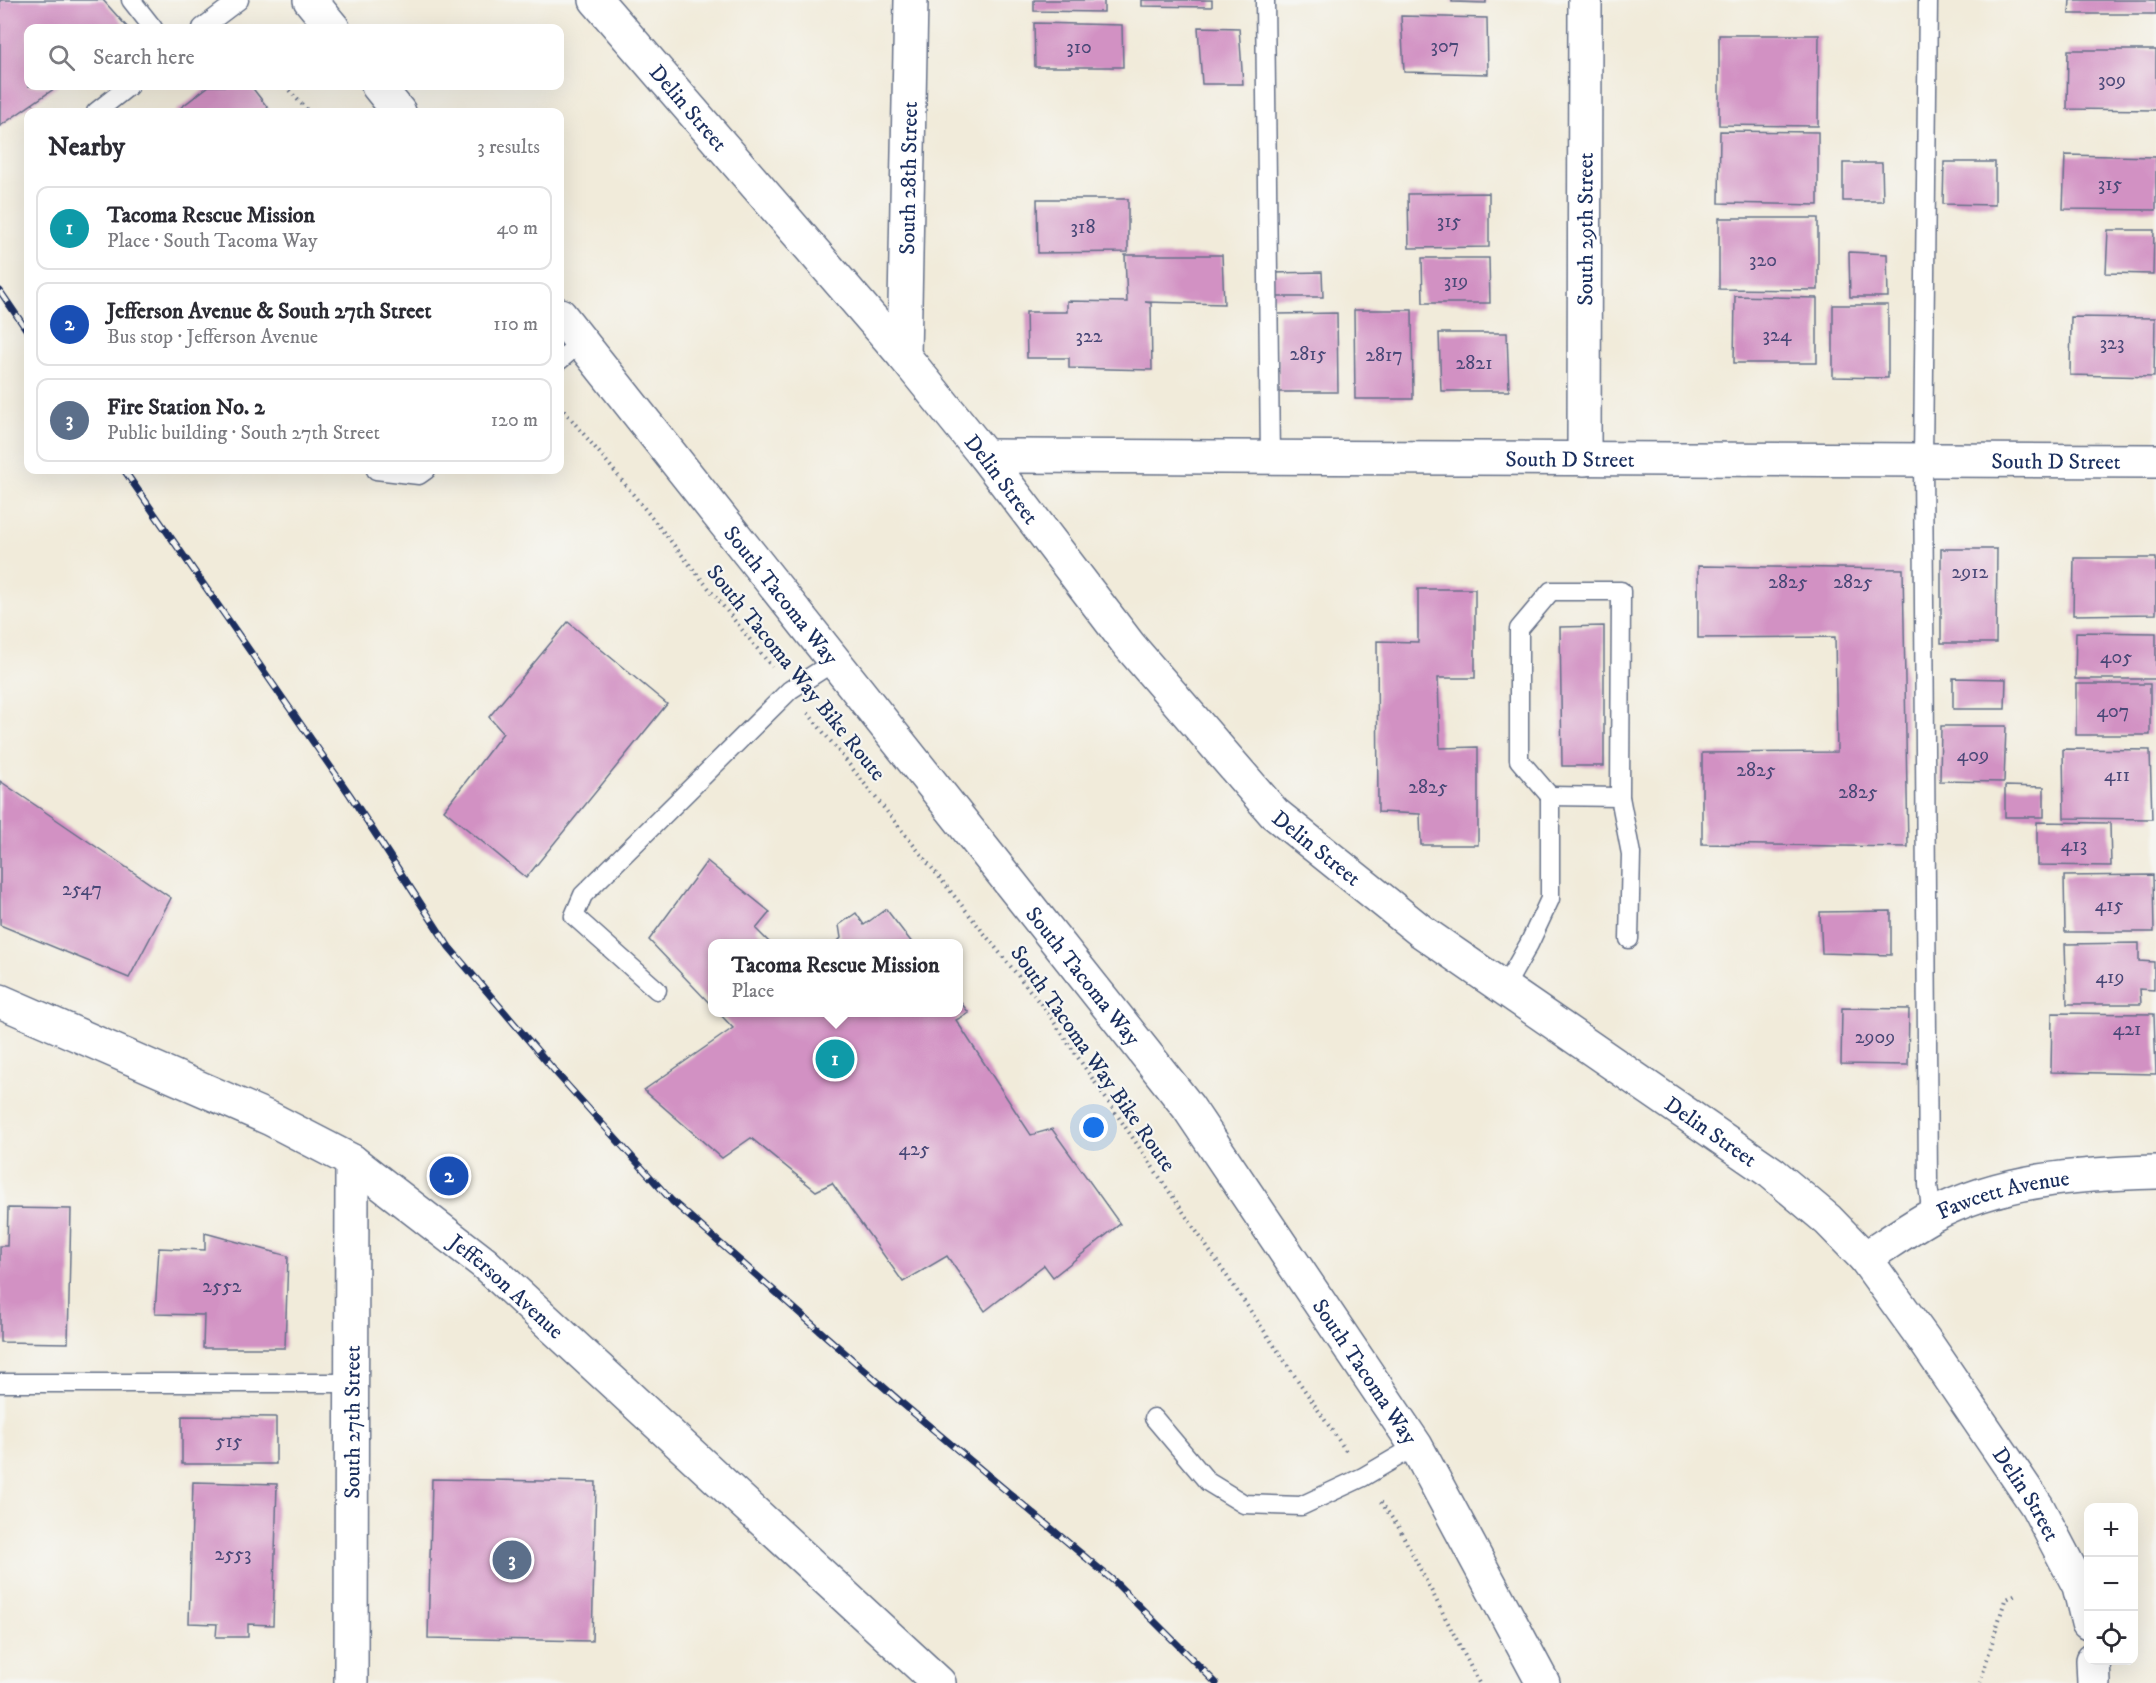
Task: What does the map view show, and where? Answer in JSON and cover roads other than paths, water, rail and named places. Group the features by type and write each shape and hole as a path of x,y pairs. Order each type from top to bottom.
{"street":[{"path":"310,0 330,24"},
{"name":"Delin Street","path":"596,0 903,356 985,456 1129,645 1274,813 1421,931 1772,1173 1828,1220 1865,1258 1925,1341 2037,1506 2079,1586 2085,1611"},
{"name":"South 28th Street","path":"903,356 911,0"},
{"name":"South 29th Street","path":"1584,459 1585,0"},
{"path":"381,90 396,108"},
{"name":"South Tacoma Way","path":"564,329 570,351 835,661 1188,1107 1416,1446 1543,1683"},
{"name":"South D Street","path":"985,456 2156,461"},
{"name":"Jefferson Avenue","path":"0,1001 271,1119 352,1161 484,1263 939,1683"},
{"name":"South 27th Street","path":"351,1683 352,1161"},
{"name":"Fawcett Avenue","path":"1865,1258 1932,1216 1976,1197 2023,1182 2087,1174 2156,1172"},
{"path":"2093,1665 2094,1683"}],"lane":[{"path":"131,0 150,24"},
{"path":"207,24 239,0"},
{"path":"1265,0 1270,459"},
{"path":"1928,0 1923,459 1928,1185 1932,1216"},
{"path":"101,108 124,90"},
{"path":"1504,988 1529,944 1550,899 1550,796 1519,760 1519,629 1551,591 1622,591 1620,797 1631,854 1629,939"},
{"path":"657,990 574,916 583,895 790,690 835,661"},
{"path":"1550,796 1620,797"},
{"path":"0,1383 351,1383"},
{"path":"1154,1418 1208,1482 1244,1504 1301,1506 1363,1477 1416,1446"}],"railway":[{"path":"0,291 24,326"},
{"path":"127,474 350,795 449,947 559,1076 672,1201 903,1404 1115,1582 1216,1683"}],"place":[{"name":"Tacoma Rescue Mission","path":"835,1059"},
{"name":"Jefferson Avenue & South 27th Street","path":"449,1176"},
{"name":"Fire Station No. 2","path":"512,1560"}]}
